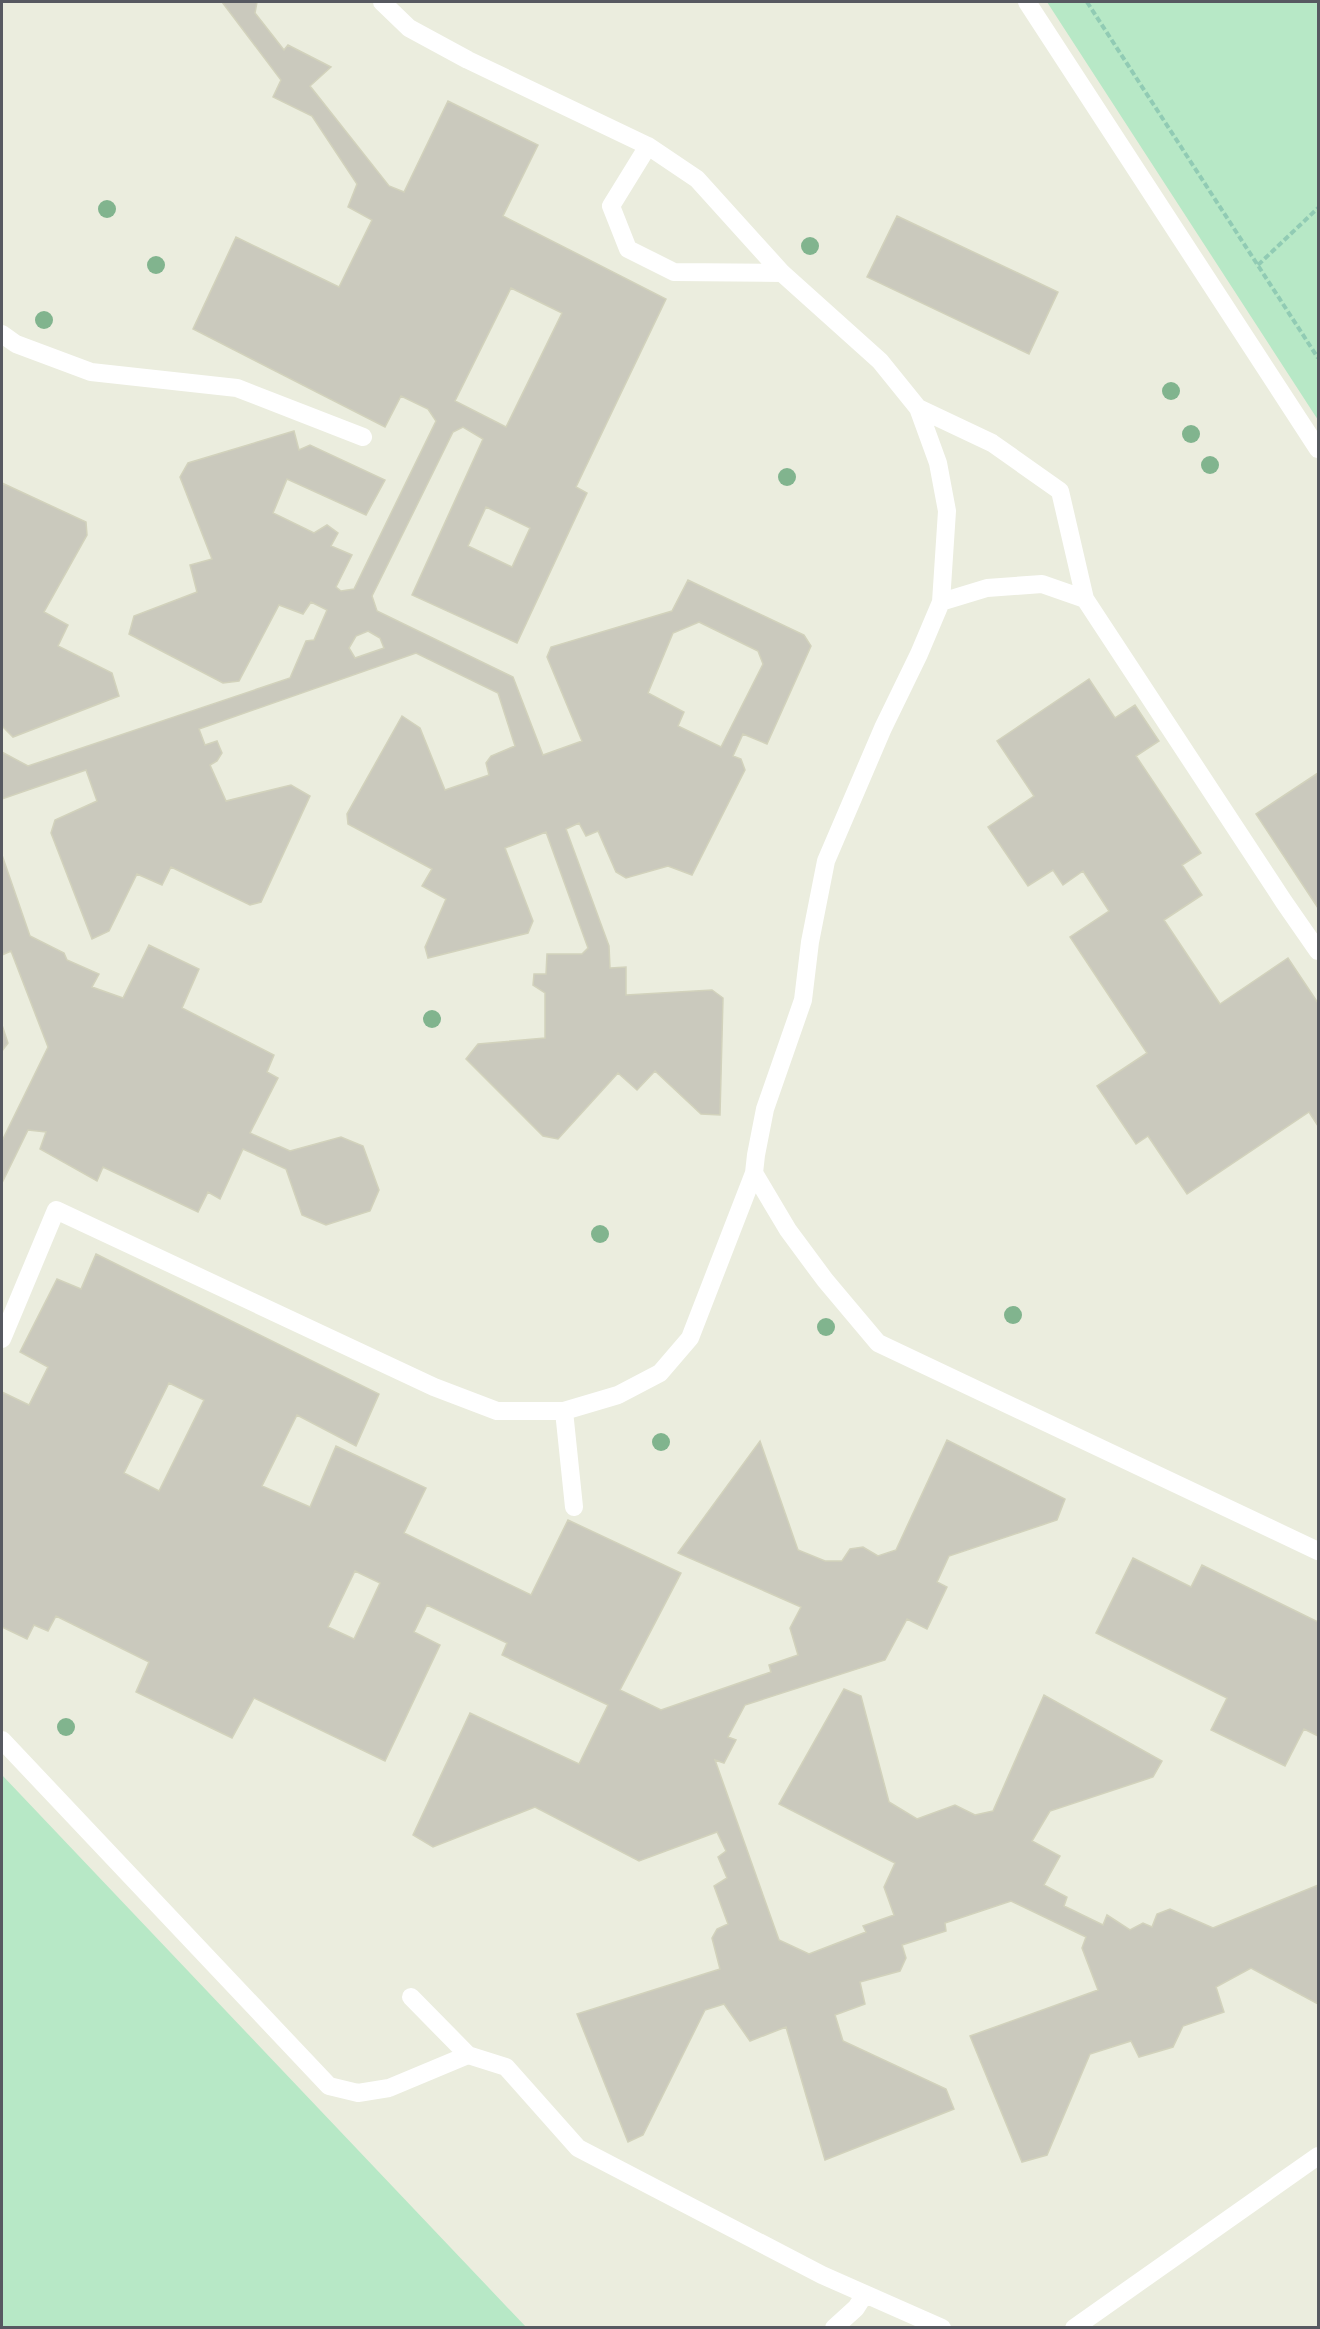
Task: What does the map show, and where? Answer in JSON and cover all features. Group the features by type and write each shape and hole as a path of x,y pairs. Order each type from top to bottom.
{"lane":[{"path":"2,1339 56,1210 434,1387 497,1411 564,1411 618,1395 660,1373 690,1338 754,1173 765,1109 803,1000 810,942 826,861 883,728 941,602 947,511 938,463 918,408 880,361 782,273 697,179 648,146 468,60 409,28 382,2"},
{"path":"1027,2 1318,449"},
{"path":"648,146 611,206 628,249 674,272 782,273"},
{"path":"2,334 16,344 91,372 237,388 363,437"},
{"path":"918,408 992,443 1060,491 1085,599 1318,951"},
{"path":"941,602 987,588 1042,584 1085,599"},
{"path":"754,1173 788,1230 825,1280 878,1343 1318,1551"},
{"path":"564,1411 574,1507"},
{"path":"2,1740 329,2086 358,2093 389,2088 468,2055"},
{"path":"411,1997 468,2055 506,2067 578,2148 822,2275 942,2328"},
{"path":"1074,2328 1318,2156"},
{"path":"834,2328 856,2308 865,2294"}],"path":[{"path":"1087,2 1318,358"},
{"path":"1258,265 1318,207"}],"green space":[{"path":"1047,2 1318,2 1318,420"},
{"path":"2,1775 526,2327 2,2327"}],"building":[{"path":"222,2 257,2 255,13 284,50 288,45 331,67 310,86 389,186 404,192 448,101 538,145 503,216 666,299 576,487 587,493 517,643 412,595 483,439 463,427 453,432 372,596 377,611 513,677 543,755 582,741 547,657 551,647 672,611 688,580 804,635 811,646 767,744 743,734 733,756 741,759 745,770 692,875 668,866 626,878 616,872 598,831 586,836 579,823 566,829 609,946 610,968 626,967 626,995 712,990 723,998 720,1115 701,1114 655,1071 637,1090 618,1073 558,1139 543,1136 466,1059 478,1044 545,1038 545,993 533,985 534,974 546,974 547,954 582,954 588,948 546,832 505,848 533,921 528,933 428,958 425,947 446,899 422,886 432,869 348,824 347,814 402,716 420,728 445,790 489,775 486,763 491,756 515,746 498,693 416,653 199,729 205,745 217,741 222,753 217,761 210,765 226,801 291,785 310,796 261,902 250,905 171,867 162,885 137,874 109,931 92,939 51,833 55,820 97,801 86,770 2,799 2,752 28,766 290,678 306,641 314,640 327,610 311,602 303,614 279,605 239,681 223,683 129,634 134,616 197,592 190,565 212,559 180,477 188,463 294,431 299,450 310,445 385,480 366,515 287,479 273,513 314,533 327,525 338,533 331,546 352,555 336,587 341,591 354,589 436,421 428,409 401,396 385,427 193,329 236,237 339,287 372,220 348,207 357,184 312,116 273,97 281,80","holes":["511,288 562,313 506,427 455,401","486,507 530,528 512,567 468,546","699,622 758,651 763,664 721,747 678,726 684,712 648,693 673,633","368,631 380,638 384,648 355,658 349,648 356,636"]},
{"path":"897,216 1058,292 1029,354 867,277"},
{"path":"2,483 86,522 87,535 44,612 68,625 58,646 112,673 119,696 13,737 2,726"},
{"path":"1089,679 1115,718 1135,705 1159,741 1136,756 1201,853 1182,865 1202,895 1164,920 1220,1004 1288,958 1318,1003 1318,1126 1309,1112 1187,1194 1148,1136 1136,1144 1097,1086 1147,1053 1070,937 1109,911 1083,871 1063,885 1053,870 1028,886 988,827 1034,796 997,741"},
{"path":"1318,773 1318,908 1256,814"},
{"path":"2,855 30,936 64,953 67,960 99,974 92,987 123,998 149,945 199,969 182,1008 274,1055 267,1072 278,1078 250,1133 290,1151 341,1137 363,1146 379,1190 370,1211 326,1225 302,1215 286,1169 243,1149 220,1199 208,1192 198,1212 103,1167 97,1181 40,1149 46,1132 28,1130 2,1183 2,1141 48,1047 11,951 2,955"},
{"path":"2,1025 8,1043 2,1051"},
{"path":"96,1254 379,1394 356,1446 297,1415 262,1486 310,1507 336,1446 426,1488 404,1533 531,1595 568,1520 681,1573 620,1690 661,1710 771,1672 769,1665 798,1655 790,1628 801,1607 678,1553 760,1441 798,1550 825,1561 842,1561 850,1549 863,1547 878,1556 896,1550 947,1440 1065,1499 1057,1520 949,1556 937,1582 947,1587 927,1629 907,1619 885,1660 745,1705 728,1737 736,1740 724,1763 715,1760 779,1940 809,1954 866,1932 863,1926 894,1915 884,1887 895,1863 779,1804 844,1689 861,1696 889,1802 917,1819 955,1805 975,1815 993,1811 1044,1695 1162,1761 1153,1777 1050,1811 1032,1841 1060,1856 1044,1885 1067,1897 1064,1906 1103,1925 1107,1915 1130,1930 1143,1923 1152,1927 1157,1914 1170,1909 1213,1928 1318,1885 1318,2004 1251,1968 1216,1987 1224,2012 1183,2026 1173,2047 1139,2057 1131,2041 1090,2054 1047,2155 1022,2162 970,2036 1098,1990 1082,1948 1086,1937 1011,1901 945,1923 946,1931 902,1945 906,1958 900,1971 860,1982 865,2004 835,2015 843,2041 946,2089 954,2109 825,2160 786,2027 750,2041 724,2004 705,2010 643,2135 628,2142 577,2014 720,1969 712,1938 717,1929 728,1924 714,1886 727,1878 718,1857 726,1851 717,1832 639,1861 535,1807 433,1847 413,1835 470,1713 579,1764 608,1705 502,1655 507,1643 427,1605 414,1632 440,1645 385,1761 254,1698 232,1738 136,1692 149,1662 56,1616 48,1631 34,1625 27,1639 2,1627 2,1392 29,1405 48,1367 20,1352 57,1279 81,1289","holes":["169,1383 204,1400 159,1491 124,1473","355,1571 380,1583 354,1639 328,1627"]},
{"path":"1133,1558 1191,1587 1202,1565 1318,1622 1318,1736 1304,1729 1285,1766 1211,1730 1227,1698 1096,1633"}]}
